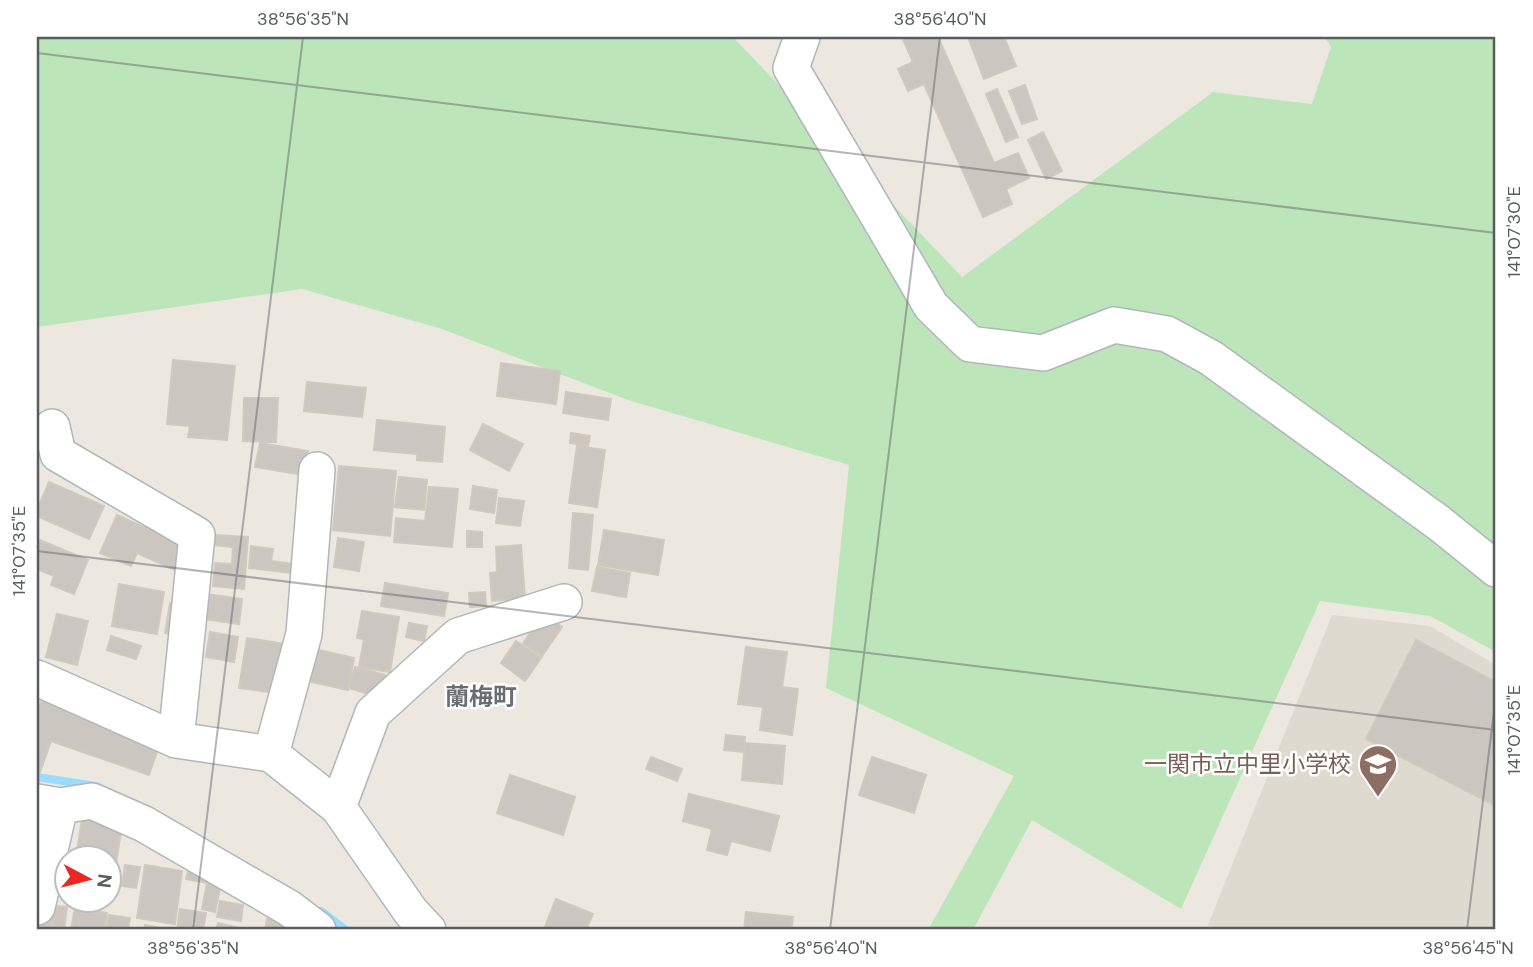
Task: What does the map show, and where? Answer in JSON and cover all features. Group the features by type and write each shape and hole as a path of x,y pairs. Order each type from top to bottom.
{"street":[{"path":"802,37 792,68 931,306 970,344 1043,353 1114,325 1167,334 1211,358 1439,523 1496,569"},
{"path":"52,427 58,454 197,535 176,740"},
{"path":"271,754 304,634 317,470"},
{"path":"338,807 373,713 392,695 458,636 564,602"},
{"path":"37,678 176,740 271,754 338,807 420,924"},
{"path":"37,907 48,804 92,801 144,824 289,908 318,930"}],"shaded area":[{"name":"一関市立中里小学校","path":"1332,615 1430,626 1496,665 1496,930 1206,930"}],"green space":[{"path":"37,37 733,37 962,277 1213,92 1312,104 1331,47 1325,37 1496,37 1496,652 1430,616 1320,601 1181,909 1032,820 973,930 928,930 1014,776 826,688 849,465 628,400 442,329 302,289 37,327"}],"building":[{"path":"902,37 938,37 994,163 1018,153 1029,178 1006,189 1012,204 983,217 924,84 908,91 898,69 913,62"},
{"path":"968,37 1004,37 1016,66 984,79"},
{"path":"1025,85 1037,119 1022,124 1009,91"},
{"path":"997,89 1018,137 1006,142 986,94"},
{"path":"1043,132 1062,171 1046,179 1028,140"},
{"path":"173,360 235,366 227,440 188,437 190,426 167,424"},
{"path":"501,363 560,371 556,404 497,396"},
{"path":"307,382 366,388 362,417 304,411"},
{"path":"566,392 611,399 608,420 563,413"},
{"path":"244,398 278,398 276,442 243,441"},
{"path":"377,420 445,427 442,462 417,460 417,454 374,450"},
{"path":"483,424 523,444 509,471 470,450"},
{"path":"571,433 590,436 588,446 570,443"},
{"path":"260,443 308,451 304,475 255,467"},
{"path":"577,446 605,450 597,507 569,503"},
{"path":"339,466 396,471 390,536 333,530"},
{"path":"399,477 427,480 424,510 395,507"},
{"path":"49,482 104,506 89,539 37,516"},
{"path":"473,486 497,490 494,513 470,509"},
{"path":"429,487 458,489 452,547 394,542 396,518 425,521"},
{"path":"499,498 524,501 520,526 496,523"},
{"path":"573,513 593,515 588,570 569,568"},
{"path":"117,515 187,547 177,571 137,553 131,566 100,553"},
{"path":"604,530 664,540 658,575 598,565"},
{"path":"467,531 482,532 482,547 467,547"},
{"path":"214,535 248,537 244,589 213,586 215,563 232,564 233,547 214,545"},
{"path":"338,538 364,542 359,571 334,567"},
{"path":"37,539 88,560 74,594 51,585 54,576 37,569"},
{"path":"521,545 525,598 492,601 490,573 497,572 496,547"},
{"path":"251,546 273,549 271,561 309,566 308,575 249,568"},
{"path":"597,567 630,573 626,597 592,591"},
{"path":"385,583 448,593 444,616 381,606"},
{"path":"119,584 164,592 157,634 112,626"},
{"path":"485,592 486,606 470,607 469,593"},
{"path":"207,594 242,599 239,624 204,619"},
{"path":"170,603 187,606 182,636 165,633"},
{"path":"362,611 399,617 390,672 359,667 364,639 357,638"},
{"path":"57,614 88,621 77,665 46,657"},
{"path":"544,614 562,627 542,656 523,643"},
{"path":"409,623 427,626 424,641 406,637"},
{"path":"210,632 238,637 234,662 206,657"},
{"path":"111,636 141,646 136,659 107,650"},
{"path":"247,638 298,646 290,695 239,688"},
{"path":"1416,640 1496,682 1496,806 1366,739"},
{"path":"516,641 541,658 525,681 501,663"},
{"path":"746,647 787,652 782,687 798,689 792,735 760,730 763,707 738,704"},
{"path":"310,648 354,658 348,690 303,680"},
{"path":"355,667 385,675 379,697 349,688"},
{"path":"43,696 162,737 149,775 51,741 39,775 37,774 37,714"},
{"path":"726,735 745,737 744,752 724,750"},
{"path":"745,743 785,746 782,784 742,780"},
{"path":"651,757 682,769 677,781 646,769"},
{"path":"872,757 926,775 914,813 859,795"},
{"path":"510,775 575,797 563,835 497,813"},
{"path":"689,794 779,816 770,851 731,841 727,855 707,850 712,829 683,821"},
{"path":"83,813 123,819 119,844 78,844"},
{"path":"125,865 140,867 136,888 122,886"},
{"path":"145,865 182,871 175,924 137,918"},
{"path":"189,867 223,874 215,912 202,909 207,883 186,879"},
{"path":"556,899 593,914 586,930 544,929"},
{"path":"220,901 243,905 241,921 217,917"},
{"path":"44,902 52,903 51,929 40,927"},
{"path":"180,909 206,913 203,930 177,930"},
{"path":"746,912 793,917 791,930 744,930"},
{"path":"55,914 66,914 64,930 53,930"},
{"path":"74,914 107,914 104,930 71,930"},
{"path":"109,915 130,918 128,930 106,930"},
{"path":"267,919 304,925 303,930 265,930"},
{"path":"218,923 244,929 216,930"},
{"path":"145,925 171,930 144,930"}],"waterway":[{"path":"37,777 96,786"},
{"path":"321,911 346,930"}],"place":[{"name":"一関市立中里小学校","path":"1378,798"}],"district":[{"name":"蘭梅町","path":"481,697"}]}
